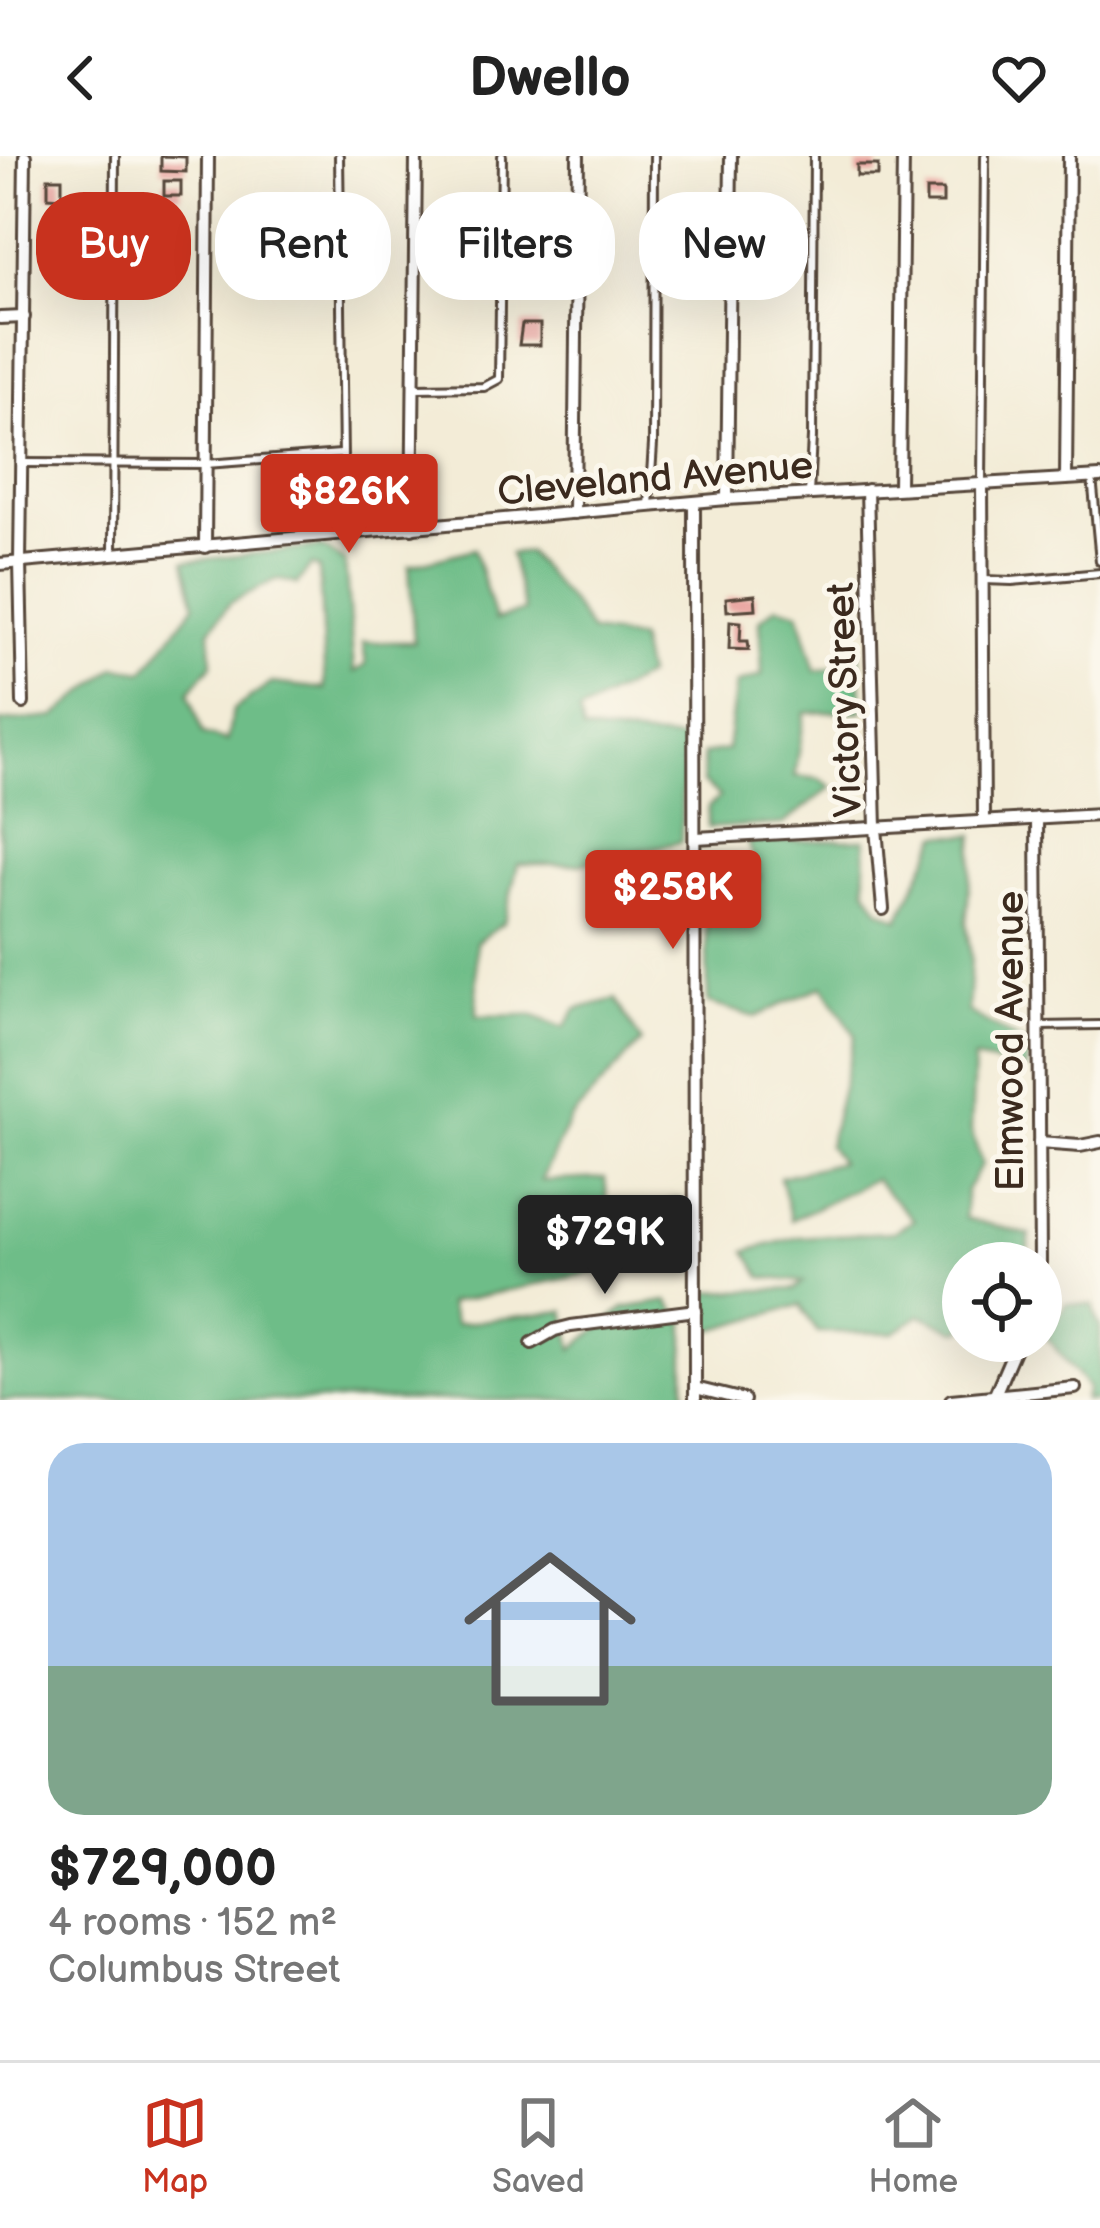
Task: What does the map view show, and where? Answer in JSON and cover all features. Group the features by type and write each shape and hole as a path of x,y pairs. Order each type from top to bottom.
{"street":[{"path":"23,703 25,156"},
{"path":"205,548 208,156"},
{"path":"412,528 416,156"},
{"path":"574,513 578,156"},
{"path":"727,499 731,156"},
{"path":"899,488 903,156"},
{"path":"1066,478 1069,156"},
{"path":"0,318 24,316"},
{"name":"Cleveland Avenue","path":"0,564 727,499 1096,477"},
{"path":"982,483 984,821"},
{"name":"Victory Street","path":"867,490 876,828 883,908"},
{"path":"694,503 695,1394 744,1400"},
{"path":"696,838 1100,814"},
{"name":"Elmwood Avenue","path":"1037,818 1040,1242"},
{"path":"1039,1143 1080,1146 1100,1142"},
{"path":"532,1343 571,1326 696,1310"},
{"path":"993,1398 1009,1362"},
{"path":"951,1400 1075,1388"}],"lane":[{"path":"112,554 115,156"},
{"path":"339,156 344,533"},
{"path":"414,388 484,387 499,379 502,156"},
{"path":"649,507 653,156"},
{"path":"809,494 814,156"},
{"path":"982,483 985,156"},
{"path":"21,463 206,464 343,454"},
{"path":"1096,477 1100,561"},
{"path":"985,580 1100,573"},
{"path":"1040,1026 1100,1025"}],"green space":[{"path":"322,547 345,562 354,672 366,665 363,642 414,642 409,566 474,549 495,620 524,611 510,554 527,552 591,632 638,639 646,676 579,713 583,731 683,740 681,842 578,864 518,864 504,922 476,942 477,1016 532,1015 564,1028 576,1009 616,999 641,1042 570,1119 541,1181 605,1178 609,1218 678,1199 674,1257 614,1238 604,1270 448,1303 455,1324 565,1311 573,1349 624,1308 668,1301 685,1322 685,1400 0,1400 0,722 55,717 116,667 144,671 195,605 185,561","holes":["311,565 319,568 325,689 272,683 233,710 227,741 203,734 189,692 212,664 210,630 230,603 277,579 297,584"]},
{"path":"777,606 799,612 816,671 837,667 844,648 859,646 862,711 805,713 795,776 820,779 832,787 783,824 708,828 708,807 720,797 703,783 703,754 727,750 736,684 762,675 760,620"},
{"path":"939,835 974,835 966,922 971,957 968,1012 1028,1046 1026,1069 974,1059 971,1131 982,1164 966,1190 965,1218 1030,1235 1029,1242 942,1242 942,1325 921,1315 894,1333 817,1332 800,1305 709,1331 707,1292 795,1289 803,1282 762,1277 746,1251 799,1237 893,1232 914,1220 874,1179 791,1220 780,1177 840,1162 828,1146 855,1035 823,986 755,1017 708,1003 706,883 760,878 747,842 865,839 866,888 879,909 899,919"},
{"path":"1065,1304 1093,1305 1100,1329 1100,1400 1084,1400 1088,1388 1062,1356"}],"building":[{"path":"161,156 186,157 186,172 161,171"},
{"path":"857,165 878,165 878,176 857,176"},
{"path":"48,178 62,178 62,192 48,192"},
{"path":"164,181 181,181 181,192 164,192"},
{"path":"926,190 943,190 943,203 926,203"},
{"path":"522,324 540,324 540,345 519,345"},
{"path":"755,595 756,609 727,611 726,598"},
{"path":"730,621 741,622 740,641 748,641 749,650 729,649"}]}
